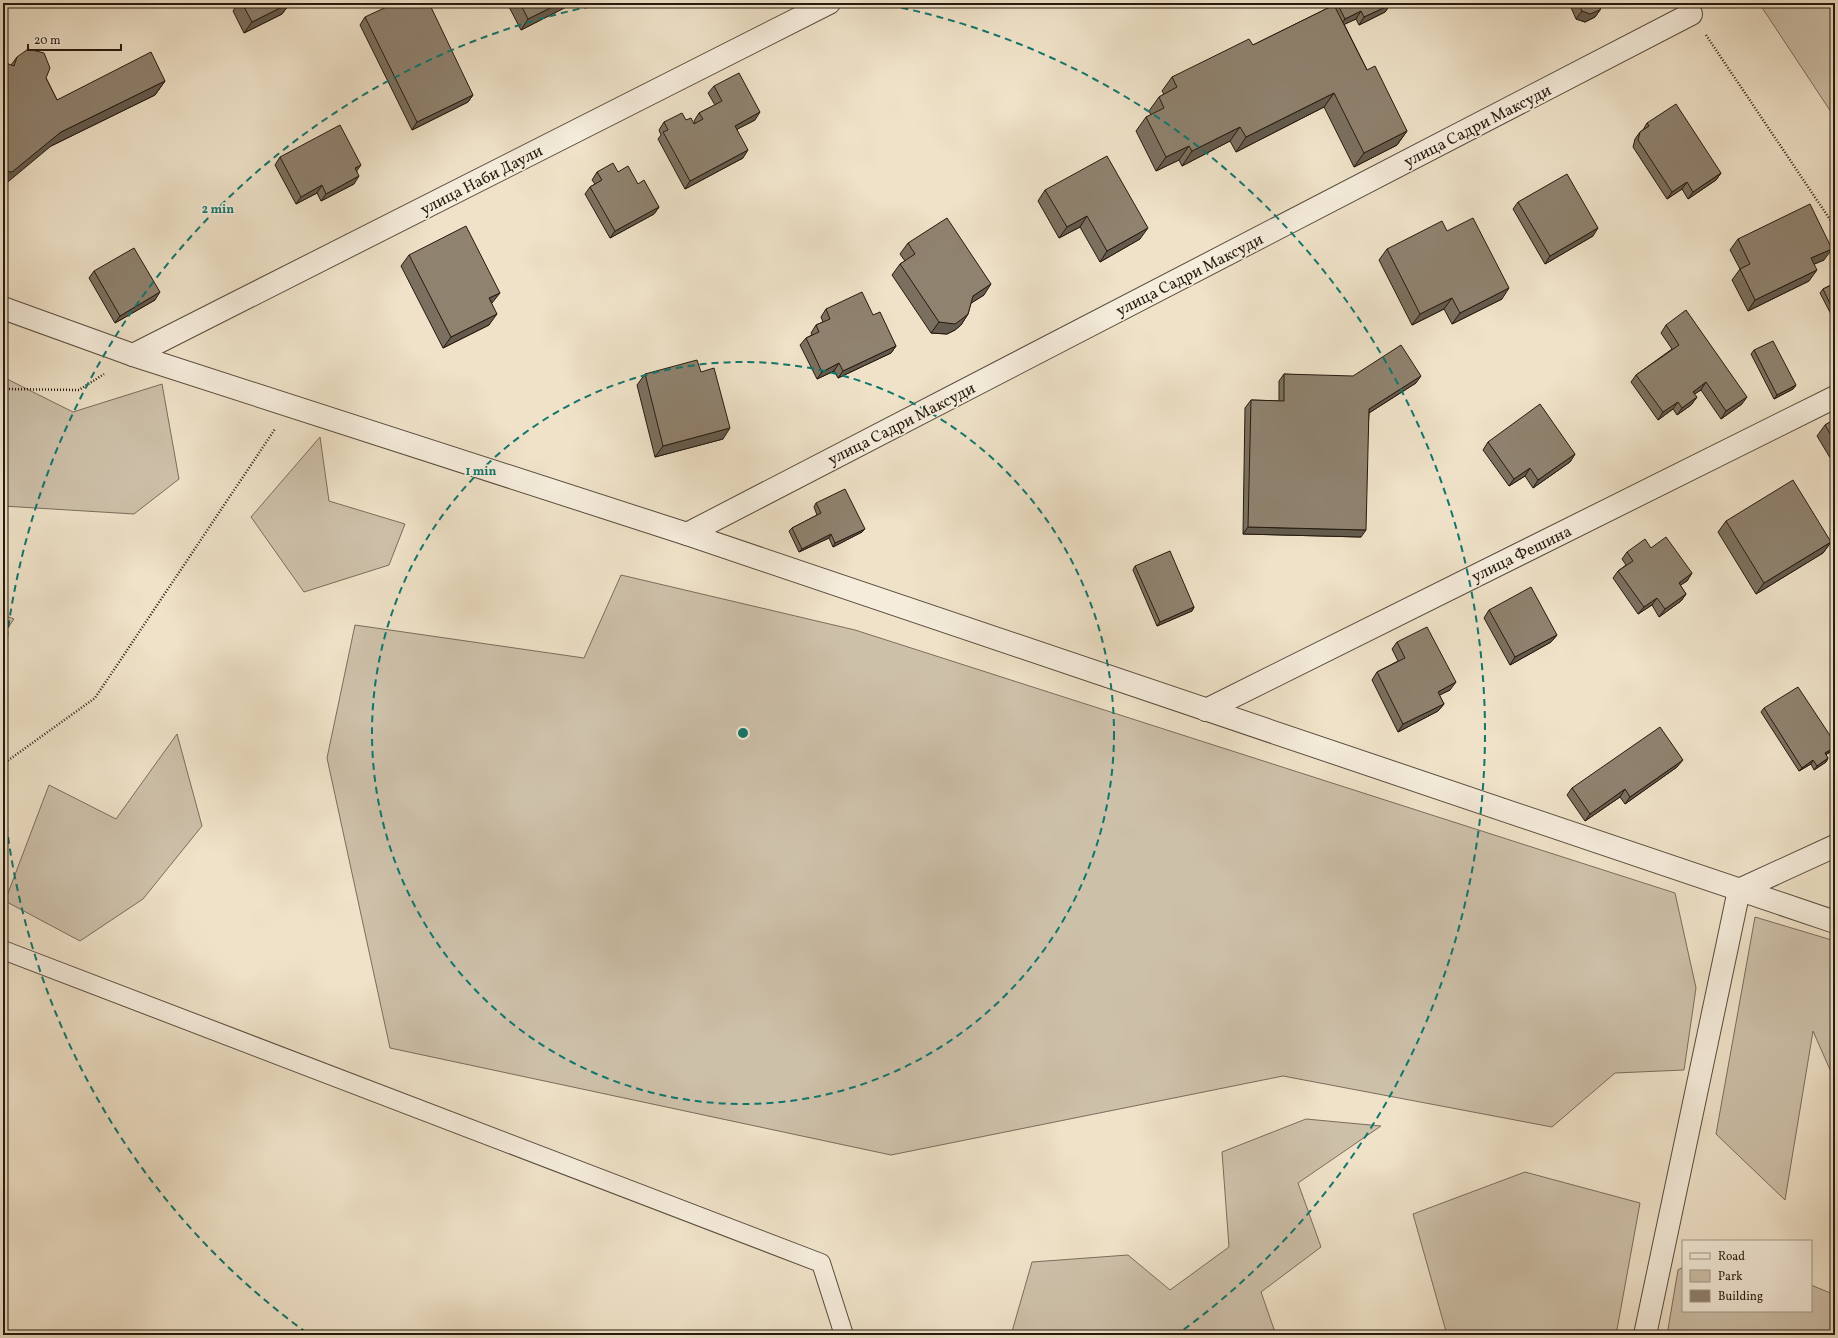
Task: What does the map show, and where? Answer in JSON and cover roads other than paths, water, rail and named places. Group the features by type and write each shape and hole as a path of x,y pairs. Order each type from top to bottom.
{"street":[{"name":"улица Наби Даули","path":"133,355 829,3"},
{"name":"улица Садри Максуди","path":"687,534 1691,14"},
{"path":"3,308 133,355 687,534 1835,922"},
{"name":"улица Фешина","path":"1206,710 1835,397"},
{"path":"1739,890 1835,846"},
{"path":"1645,1335 1739,890"}],"lane":[{"path":"3,950 820,1263 844,1335"}]}
